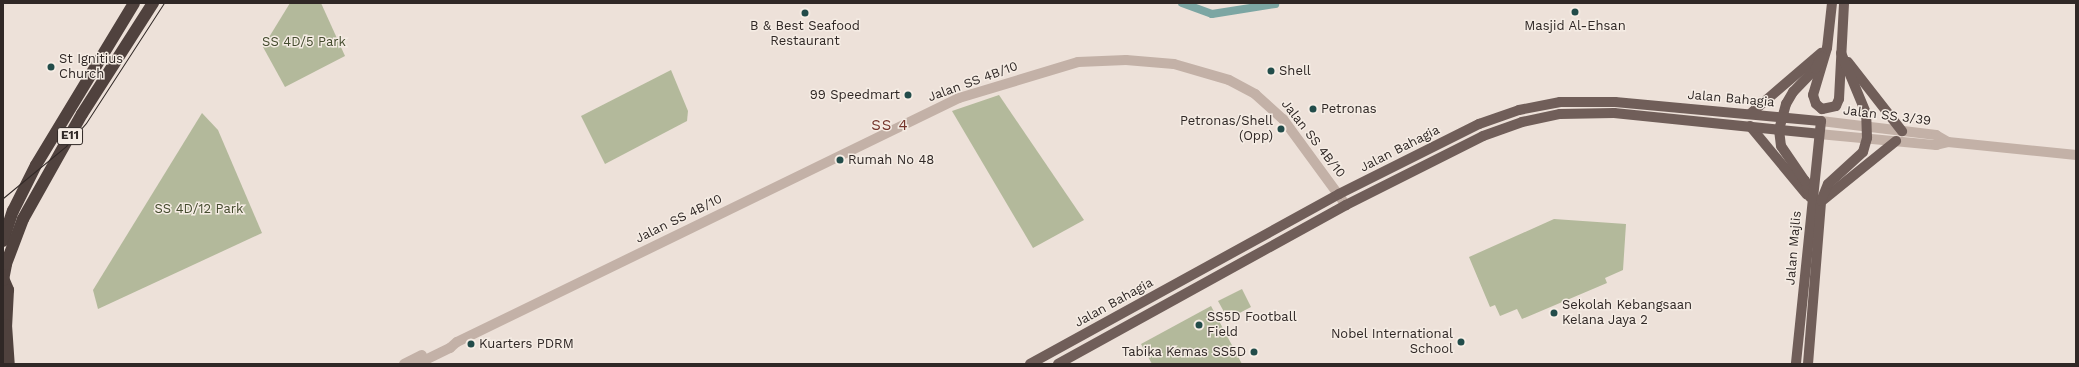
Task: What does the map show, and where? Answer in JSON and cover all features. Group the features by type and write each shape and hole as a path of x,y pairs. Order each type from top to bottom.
{"highway":[{"name":"E11","path":"3,241 13,211 36,165 105,47 134,3"},
{"name":"E11","path":"3,279 23,219 82,114 153,3"},
{"path":"3,220 28,165 48,131 105,47"},
{"path":"3,279 8,290 6,325 9,364"}],"main road":[{"path":"1832,3 1827,48 1813,95 1816,104 1822,109 1836,106 1839,99 1844,3"},
{"path":"1750,114 1827,48"},
{"path":"1816,201 1781,146 1779,130 1782,117 1793,92 1815,69 1827,48"},
{"path":"1816,201 1828,184 1863,152 1867,138 1868,126 1866,113 1841,53"},
{"path":"1841,53 1902,131"},
{"name":"Jalan Bahagia","path":"1030,364 1339,194 1479,124 1519,110 1560,102 1615,102 1821,121"},
{"name":"Jalan Bahagia","path":"1058,364 1346,205 1483,136 1522,122 1560,114 1614,113 1820,134"},
{"name":"Jalan Majlis","path":"1808,364 1821,121"},
{"path":"1750,126 1816,201"},
{"path":"1816,201 1896,141"},
{"name":"Jalan Majlis","path":"1796,364 1816,201"}],"street":[{"name":"Jalan SS 4B/10","path":"417,364 450,348 457,342 958,98 1078,62 1126,60 1174,64 1229,80 1255,94 1270,106 1310,152 1346,205"},
{"name":"Jalan SS 3/39","path":"1821,121 1936,135 1948,142"},
{"name":"Jalan SS 3/39","path":"1820,134 1936,145 1948,142 2076,155"},
{"name":"Jalan SS 4B/10","path":"404,364 448,343 457,342"}],"green space":[{"name":"SS 4D/5 Park","path":"290,3 321,3 345,56 285,87 263,47"},
{"path":"671,70 688,111 687,121 605,164 581,116"},
{"path":"999,95 1084,220 1033,248 952,111"},
{"name":"SS 4D/12 Park","path":"202,113 218,130 262,233 98,309 93,290"},
{"path":"1554,219 1626,224 1623,270 1605,278 1607,283 1522,319 1517,309 1500,316 1495,305 1490,307 1469,257"},
{"path":"1242,289 1251,307 1228,319 1218,301"},
{"name":"SS5D Football Field","path":"1211,306 1242,364 1152,364 1141,344"}],"waterway":[{"path":"1182,3 1212,14 1275,4"}],"tram line":[{"path":"3,198 66,146 86,123 164,3"}],"place":[{"name":"Masjid Al-Ehsan","path":"1575,12"},
{"name":"B & Best Seafood Restaurant","path":"805,13"},
{"name":"St Ignitius Church","path":"51,67"},
{"name":"Shell","path":"1271,71"},
{"name":"99 Speedmart","path":"908,95"},
{"name":"Petronas","path":"1313,109"},
{"name":"Petronas/Shell (Opp)","path":"1281,129"},
{"name":"Rumah No 48","path":"840,160"},
{"name":"Sekolah Kebangsaan Kelana Jaya 2","path":"1554,313"},
{"name":"SS5D Football Field","path":"1199,325"},
{"name":"Nobel International School","path":"1461,342"},
{"name":"Kuarters PDRM","path":"471,344"},
{"name":"Tabika Kemas SS5D","path":"1254,352"}],"district":[{"name":"SS 4","path":"890,126"}]}
